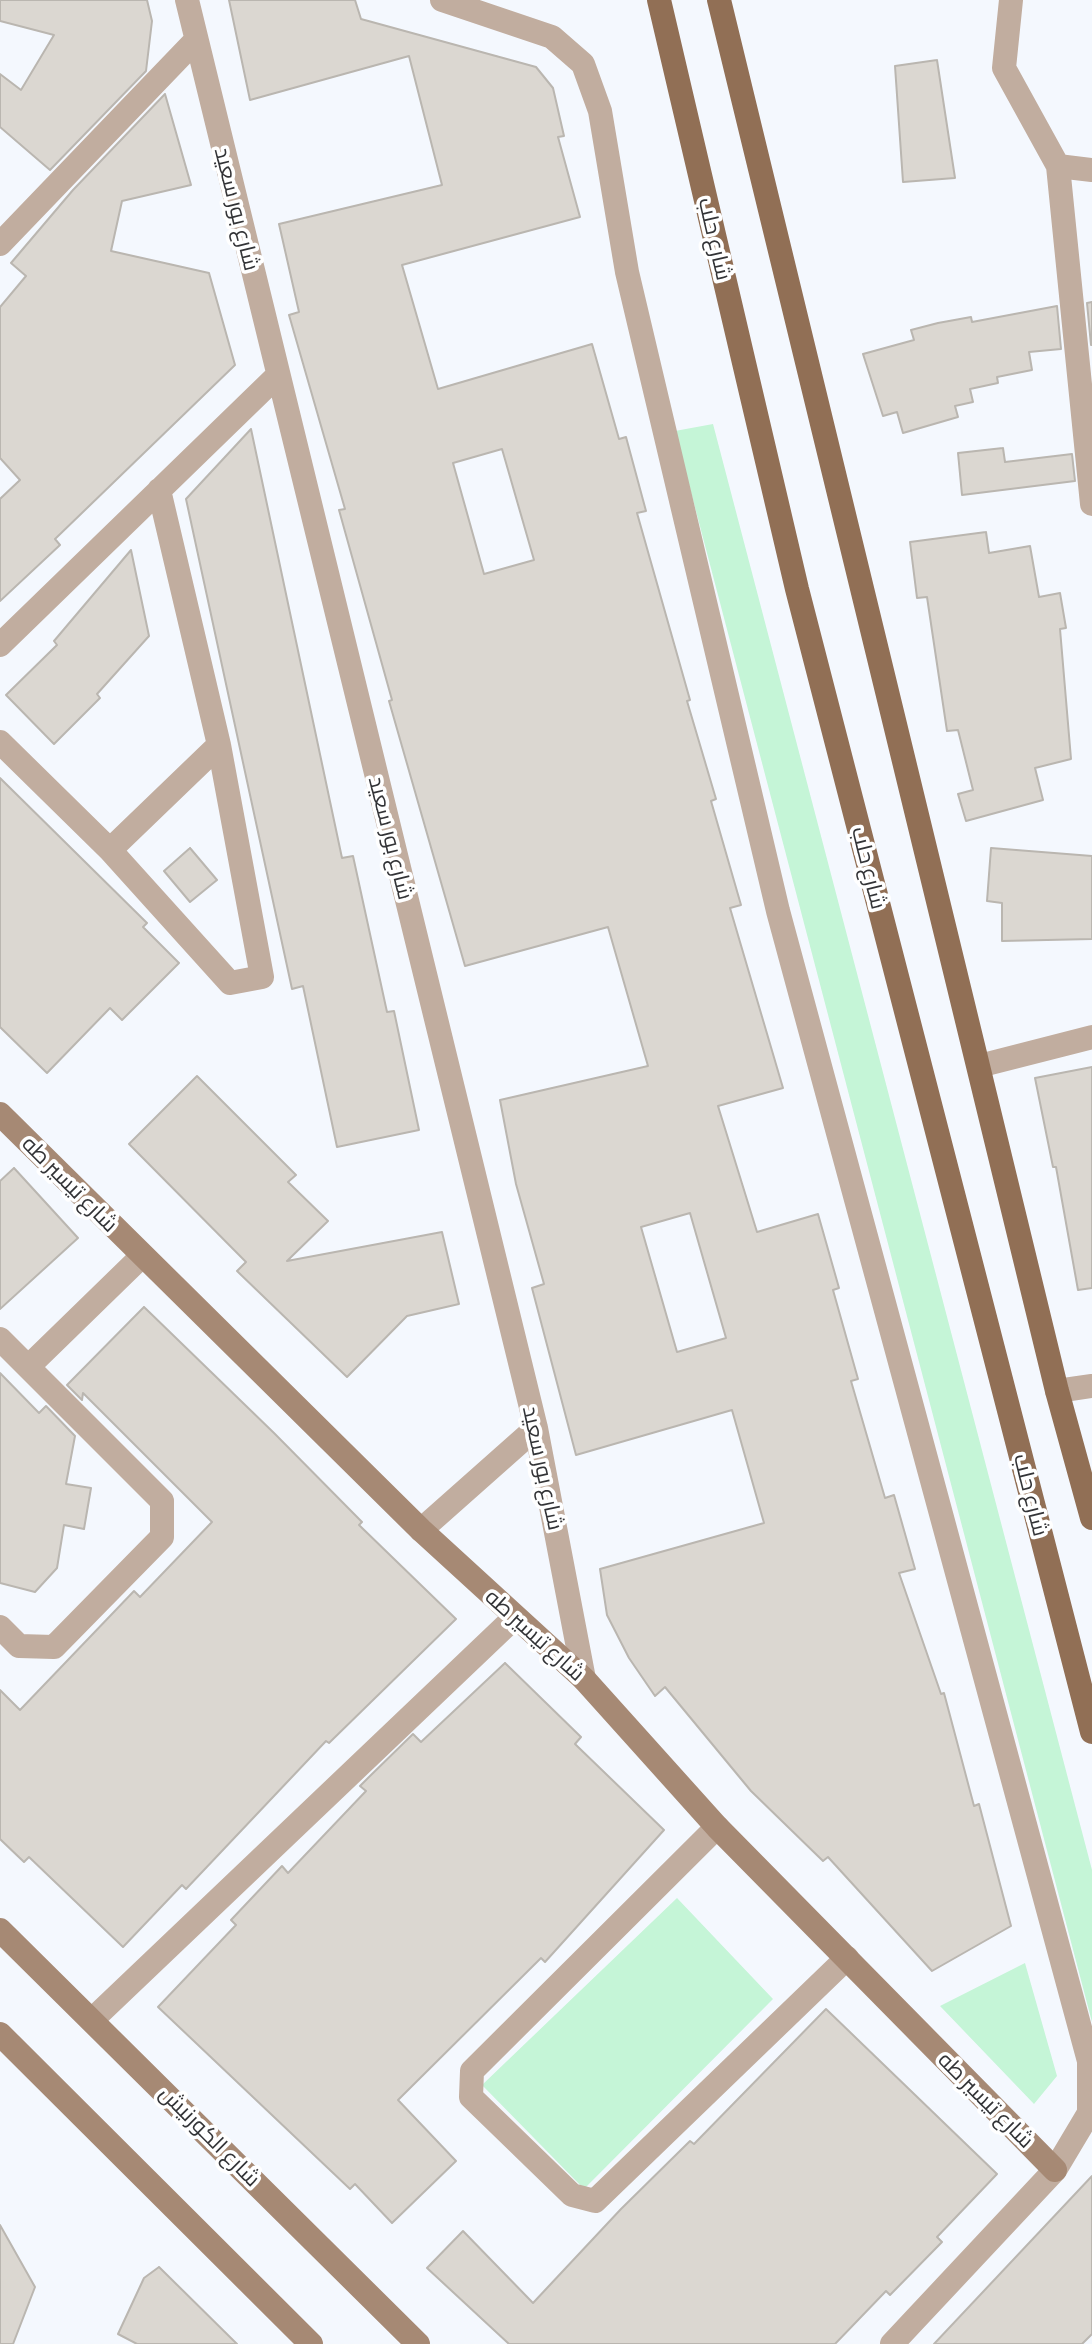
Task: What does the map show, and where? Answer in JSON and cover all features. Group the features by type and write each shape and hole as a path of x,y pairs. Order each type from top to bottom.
{"main road":[{"name":"شارع حلب","path":"659,0 797,589 1092,1732"},
{"path":"719,0 1057,1391 1092,1518"}],"street":[{"name":"شارع بور سعيد","path":"187,0 536,1428 584,1679"},
{"path":"442,0 552,37 583,64 600,111 627,272 778,911 1089,2061 1089,2113 1055,2170 892,2344"},
{"path":"1011,0 1004,68 1058,166 1092,504"},
{"path":"0,244 196,40"},
{"path":"1058,166 1092,170"},
{"path":"0,644 278,375"},
{"path":"0,742 110,850 230,983 262,977 219,745 159,490"},
{"path":"110,850 219,745"},
{"path":"979,1066 1092,1037"},
{"name":"شارع تيسير طه","path":"0,1114 421,1530 584,1679 717,1827 1055,2170"},
{"path":"28,1367 142,1256"},
{"path":"0,1339 162,1501 162,1537 54,1647 19,1646 0,1627"},
{"path":"1057,1391 1092,1386"},
{"path":"421,1530 536,1428"},
{"path":"93,2019 515,1617"},
{"path":"717,1827 472,2071 471,2097 572,2195 595,2201 847,1958"},
{"name":"شارع الكورنيش","path":"0,1930 418,2344"},
{"path":"0,2034 311,2344"}],"green space":[{"path":"713,424 1092,1870 1092,2022 675,431"},
{"path":"677,1898 773,1999 584,2189 482,2085"},
{"path":"1025,1963 1057,2076 1034,2104 940,2006"}],"building":[{"path":"0,0 147,0 152,21 146,71 50,170 0,127 0,74 21,90 54,35 0,21"},
{"path":"229,0 355,0 361,19 536,67 553,88 564,136 558,137 580,217 402,265 438,389 592,344 619,439 626,437 646,511 637,513 690,700 687,701 716,799 711,801 741,905 730,908 783,1088 718,1106 757,1232 818,1214 839,1288 833,1290 858,1379 851,1381 885,1498 894,1495 915,1569 899,1573 941,1694 944,1693 974,1806 979,1804 1011,1926 932,1971 828,1857 823,1861 751,1791 665,1687 655,1696 629,1658 607,1615 600,1569 764,1523 732,1410 576,1455 532,1288 544,1284 516,1184 500,1100 648,1066 608,927 465,966 389,701 392,700 339,510 345,509 289,315 299,312 279,224 442,185 409,56 250,100","holes":["502,449 534,560 484,574 453,463","690,1213 726,1338 677,1352 641,1227"]},
{"path":"937,60 955,178 903,182 895,66"},
{"path":"165,94 191,185 122,201 111,251 209,273 235,365 55,539 60,545 0,601 0,499 20,480 0,458 0,307 26,276 11,263 73,190"},
{"path":"1092,302 1092,345 1091,345 1087,303"},
{"path":"1057,306 1061,349 1029,352 1032,370 997,377 998,383 970,389 973,402 955,406 958,417 903,433 897,412 883,416 863,354 914,340 911,330 938,323 971,317 972,322"},
{"path":"251,429 342,858 353,856 387,1012 394,1011 419,1130 337,1147 303,986 292,989 186,499"},
{"path":"1003,448 1005,462 1072,454 1075,481 962,495 958,453"},
{"path":"986,532 989,553 1030,546 1039,597 1060,593 1066,628 1060,629 1071,759 1035,768 1043,800 966,821 958,794 973,790 958,730 947,731 927,597 917,598 910,542"},
{"path":"131,550 149,636 97,694 100,698 54,744 6,695 57,645 54,641"},
{"path":"0,778 147,923 143,927 179,963 122,1020 110,1008 47,1073 0,1027"},
{"path":"190,848 217,880 190,902 164,871"},
{"path":"991,848 1092,856 1092,939 1002,941 1002,903 987,901"},
{"path":"1092,1067 1092,1288 1078,1290 1056,1167 1053,1167 1035,1078"},
{"path":"197,1076 296,1175 288,1182 328,1221 287,1261 442,1232 459,1304 407,1316 347,1377 237,1271 246,1262 129,1144"},
{"path":"14,1168 78,1238 0,1309 0,1181"},
{"path":"144,1307 274,1433 362,1522 359,1525 456,1619 329,1743 326,1741 186,1889 182,1885 123,1947 29,1857 24,1862 0,1839 0,1690 20,1710 134,1591 140,1597 212,1522 83,1393 82,1400 67,1385"},
{"path":"0,1373 39,1413 46,1406 75,1436 66,1484 91,1488 84,1529 64,1525 57,1568 35,1592 0,1583"},
{"path":"505,1663 581,1737 575,1744 664,1830 545,1962 541,1958 398,2100 456,2161 392,2223 355,2184 350,2189 158,2007 236,1925 231,1920 282,1866 288,1873 366,1791 360,1786 370,1776 413,1734 421,1742"},
{"path":"826,2009 997,2174 937,2237 942,2242 890,2295 886,2291 835,2344 509,2344 427,2268 463,2231 533,2303 621,2209 690,2141 694,2144"},
{"path":"1092,2176 1092,2334 1082,2344 934,2344"},
{"path":"0,2225 35,2287 13,2344 0,2344"},
{"path":"159,2267 237,2344 137,2344 118,2334 144,2278"}]}
